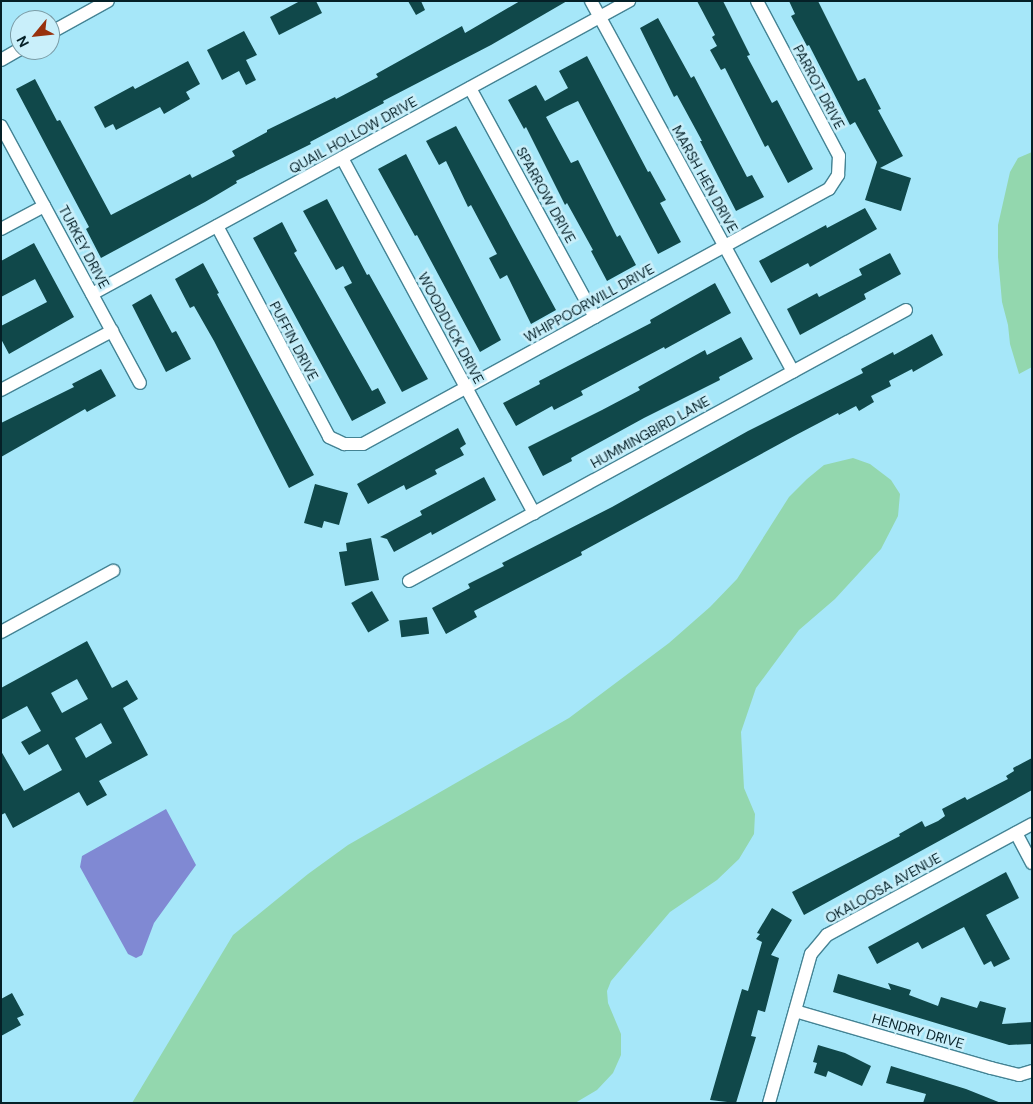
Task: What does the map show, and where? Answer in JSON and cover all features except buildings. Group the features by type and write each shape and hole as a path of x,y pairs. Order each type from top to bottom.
{"street":[{"path":"60,27 108,1"},
{"name":"MARSH HEN DRIVE","path":"591,1 793,372"},
{"name":"QUAIL HOLLOW DRIVE","path":"92,294 629,1"},
{"name":"PARROT DRIVE","path":"757,1 839,156 838,175 829,189"},
{"name":"SPARROW DRIVE","path":"470,88 596,317"},
{"name":"TURKEY DRIVE","path":"1,126 140,383"},
{"name":"WOODDUCK DRIVE","path":"342,158 534,513"},
{"name":"WHIPPOORWILL DRIVE","path":"363,444 829,189"},
{"path":"1,229 44,206"},
{"name":"PUFFIN DRIVE","path":"217,226 328,437 344,444 363,444"},
{"name":"HUMMINGBIRD LANE","path":"409,581 906,310"},
{"path":"1,390 112,331"},
{"path":"1,632 113,571"},
{"name":"OKALOOSA AVENUE","path":"769,1103 810,954 827,935 1032,824"},
{"path":"1016,833 1032,863"},
{"name":"HENDRY DRIVE","path":"795,1011 991,1068 1020,1075 1032,1072"}],"green space":[{"path":"1032,152 1032,367 1019,374 1010,344 1008,325 1002,302 998,257 998,225 1010,172 1018,158"},
{"path":"853,458 870,464 891,480 900,494 898,516 881,549 835,599 799,630 756,688 741,732 744,788 755,814 754,834 739,859 717,880 670,912 611,981 607,991 608,1003 621,1034 621,1055 613,1073 597,1090 575,1103 132,1103 233,935 308,874 348,845 569,718 669,643 710,607 737,579 789,497 824,465"}],"water":[{"path":"166,809 196,865 154,923 142,955 136,958 128,954 80,867 82,856"}]}
